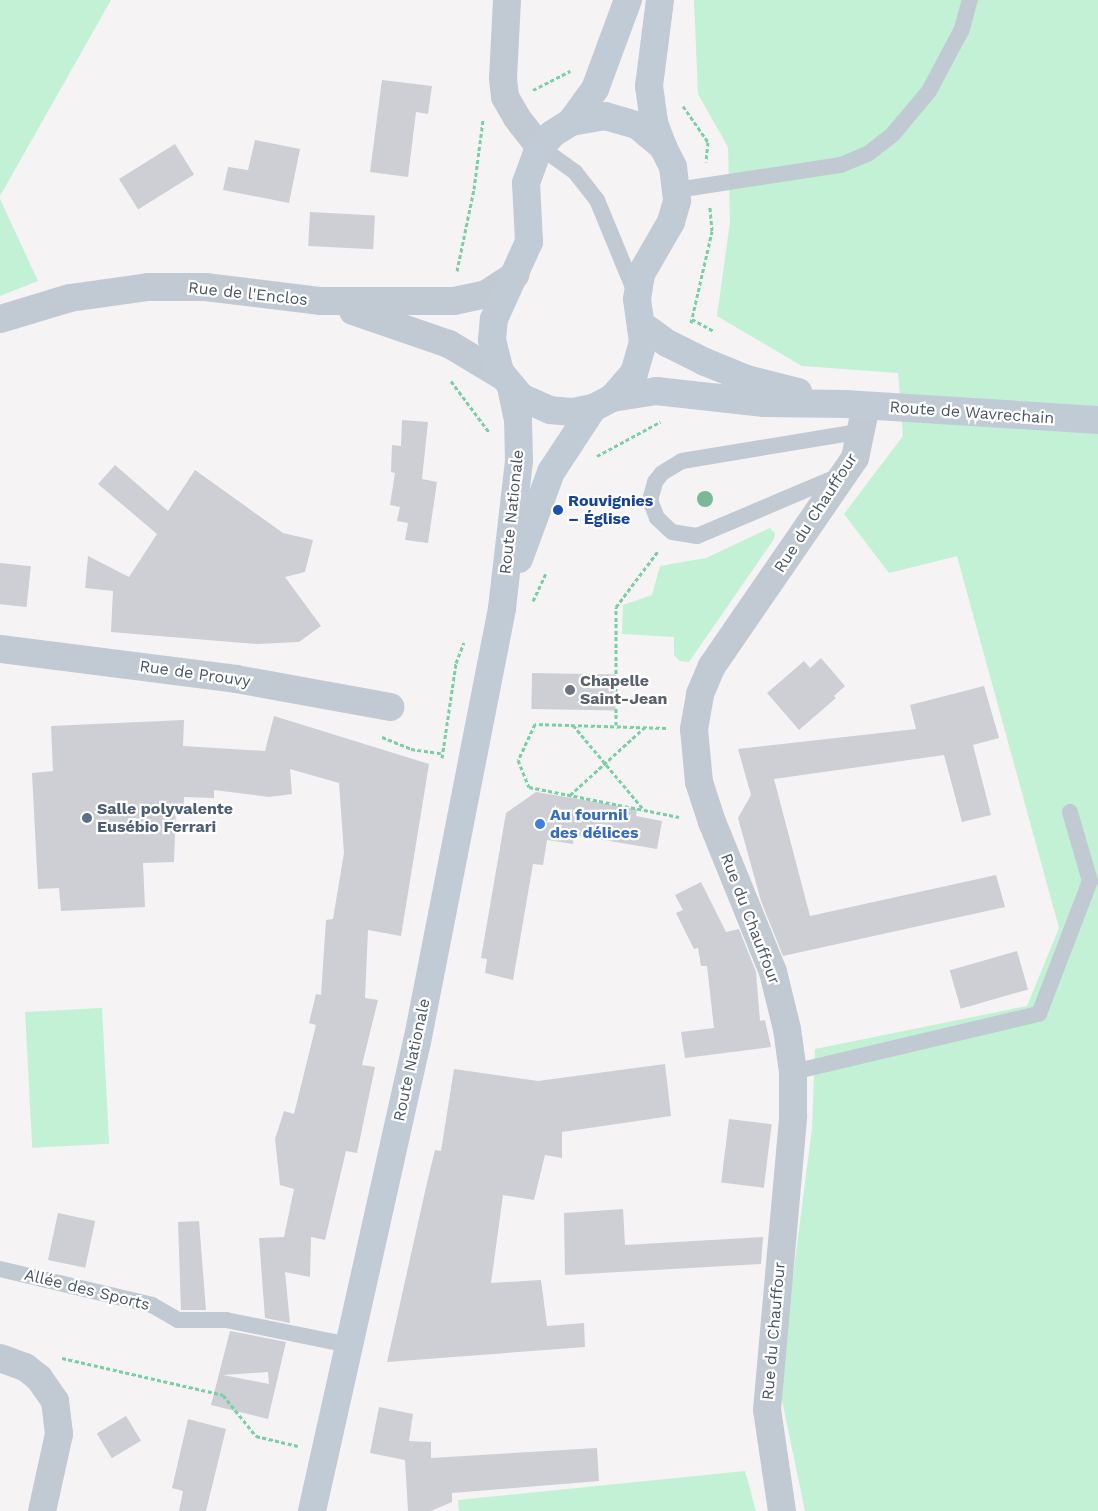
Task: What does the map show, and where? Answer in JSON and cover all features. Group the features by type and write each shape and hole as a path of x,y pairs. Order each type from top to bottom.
{"main road":[{"path":"571,122 601,75 628,0"},
{"name":"Route Nationale","path":"502,608 541,497 562,453 603,403 628,382 638,363 643,342 640,312 644,266 671,222 676,190 673,167 654,122 650,86 660,0"},
{"path":"540,147 552,134 571,122 593,116 616,118 637,125 663,147"},
{"name":"Route Nationale","path":"312,1511 417,1042 502,608 520,440 507,382 493,351 492,330 497,309 515,275 530,234 526,183 540,147"},
{"name":"Route de Wavrechain","path":"640,312 683,352 747,379 858,414"},
{"name":"Route de Wavrechain","path":"507,382 530,402 550,410 572,412 643,392 672,392 858,414 1098,420"}],"street":[{"path":"507,0 503,78 507,102 540,147"},
{"name":"Rue de l'Enclos","path":"0,319 42,305 125,288 205,287 321,301 454,301 486,294 515,275"},
{"name":"Rue de l'Enclos","path":"321,301 403,326 449,344 507,382"},
{"name":"Rue du Chauffour","path":"782,1511 767,1410 793,1116 793,1072 788,1029 773,972 712,822 699,782 694,729 700,694 712,666 858,452 858,414"},
{"name":"Rue de Prouvy","path":"0,649 246,681 390,707"},
{"path":"0,1358 25,1368 48,1388 58,1418 57,1452 42,1511"}],"lane":[{"path":"676,190 841,165 869,153 893,134 929,91 962,29 970,0"},
{"path":"540,147 575,172 597,200 640,312"},
{"path":"846,472 707,534 688,537 672,532 657,518 650,500 655,482 673,466 692,459 858,414"},
{"path":"793,1072 1039,1014 1090,881 1070,812"},
{"name":"Allée des Sports","path":"0,1269 152,1305 178,1320 226,1320 349,1345"}],"path":[{"path":"454,301 457,268 474,189 480,130 490,111 572,70 601,75"},
{"path":"650,86 672,92 708,142 704,186 713,220 712,231 683,352"},
{"path":"449,344 447,371 486,430 494,438 520,440"},
{"path":"562,453 587,462 660,422 672,392"},
{"path":"616,725 616,606 672,532"},
{"path":"694,729 616,725 535,724 518,760 529,787 712,822"},
{"path":"572,724 644,810"},
{"path":"570,795 646,727"},
{"path":"25,1368 58,1357 224,1395 256,1436 325,1452"}],"green space":[{"path":"0,0 111,0 0,196"},
{"path":"694,0 1098,0 1098,1511 805,1511 779,1386 812,1128 815,1049 1027,1006 1059,928 957,556 889,573 844,514 903,436 898,373 802,366 717,316 730,222 728,147 698,94"},
{"path":"0,199 38,281 0,296"},
{"path":"770,528 775,533 774,539 689,662 680,661 674,655 674,637 622,634 623,605 652,595 660,566 706,558"},
{"path":"102,1008 109,1144 32,1148 25,1012"},
{"path":"745,1471 756,1511 459,1511 458,1500"}],"building":[{"path":"382,80 432,86 428,114 416,112 408,177 370,172"},
{"path":"255,140 300,149 289,203 223,190 228,167 248,170"},
{"path":"175,144 194,175 138,210 119,179"},
{"path":"310,212 375,215 373,249 308,246"},
{"path":"402,420 428,422 422,479 437,482 428,543 405,540 408,523 397,521 400,507 390,505 395,473 391,472 392,445 401,446"},
{"path":"115,465 168,511 195,470 283,533 313,540 305,572 285,577 321,626 299,642 257,644 111,632 113,591 85,588 88,556 129,577 157,534 98,484"},
{"path":"0,563 31,566 27,607 0,604"},
{"path":"821,658 845,686 834,696 836,698 799,730 767,693 804,661 810,668"},
{"name":"Chapelle Saint-Jean","path":"532,673 616,674 615,710 531,709"},
{"path":"984,686 999,738 973,745 991,815 962,822 944,755 774,779 810,916 996,875 1005,907 783,956 761,901 738,818 751,795 738,749 916,729 910,705"},
{"path":"274,716 429,764 401,936 368,930 365,998 378,1000 362,1065 375,1067 357,1153 346,1151 325,1240 311,1237 310,1277 285,1272 290,1323 265,1318 259,1238 284,1237 294,1189 280,1185 275,1139 284,1111 294,1114 316,1025 309,1023 316,994 321,995 326,920 333,919 344,853 339,783 290,769 292,794 269,797 214,790 214,798 184,797 184,807 176,807 174,862 143,863 145,907 61,911 59,888 38,889 32,773 53,771 51,726 184,720 183,746 265,751"},
{"path":"536,792 637,809 636,816 662,821 657,849 574,835 573,844 547,840 543,865 533,864 513,980 485,973 487,959 481,958 506,813"},
{"path":"701,882 726,932 739,929 756,972 760,1021 765,1020 771,1047 685,1058 681,1032 714,1028 707,966 701,966 698,948 694,949 676,913 683,910 675,895"},
{"path":"1017,951 1028,989 961,1009 950,970"},
{"path":"665,1064 671,1116 562,1132 562,1158 545,1155 534,1200 503,1195 491,1283 541,1280 547,1326 584,1323 585,1347 387,1362 435,1150 441,1151 454,1069 538,1081"},
{"path":"729,1119 772,1124 764,1188 721,1183"},
{"path":"623,1209 625,1245 763,1237 761,1264 565,1275 564,1213"},
{"path":"58,1213 95,1221 85,1268 48,1260"},
{"path":"199,1221 206,1310 181,1310 178,1222"},
{"path":"230,1331 286,1342 268,1419 211,1405","holes":["268,1372 269,1384 223,1375"]},
{"path":"379,1407 413,1414 409,1441 431,1442 431,1458 597,1448 599,1481 452,1493 452,1502 431,1511 408,1511 405,1460 370,1453"},
{"path":"126,1416 141,1441 112,1458 97,1434"},
{"path":"188,1419 226,1429 206,1511 179,1511 183,1491 172,1488"}],"place":[{"name":"Rouvignies – Église","path":"558,510"},
{"name":"Chapelle Saint-Jean","path":"570,690"},
{"name":"Salle polyvalente Eusébio Ferrari","path":"87,818"},
{"name":"Au fournil des délices","path":"540,824"}]}
